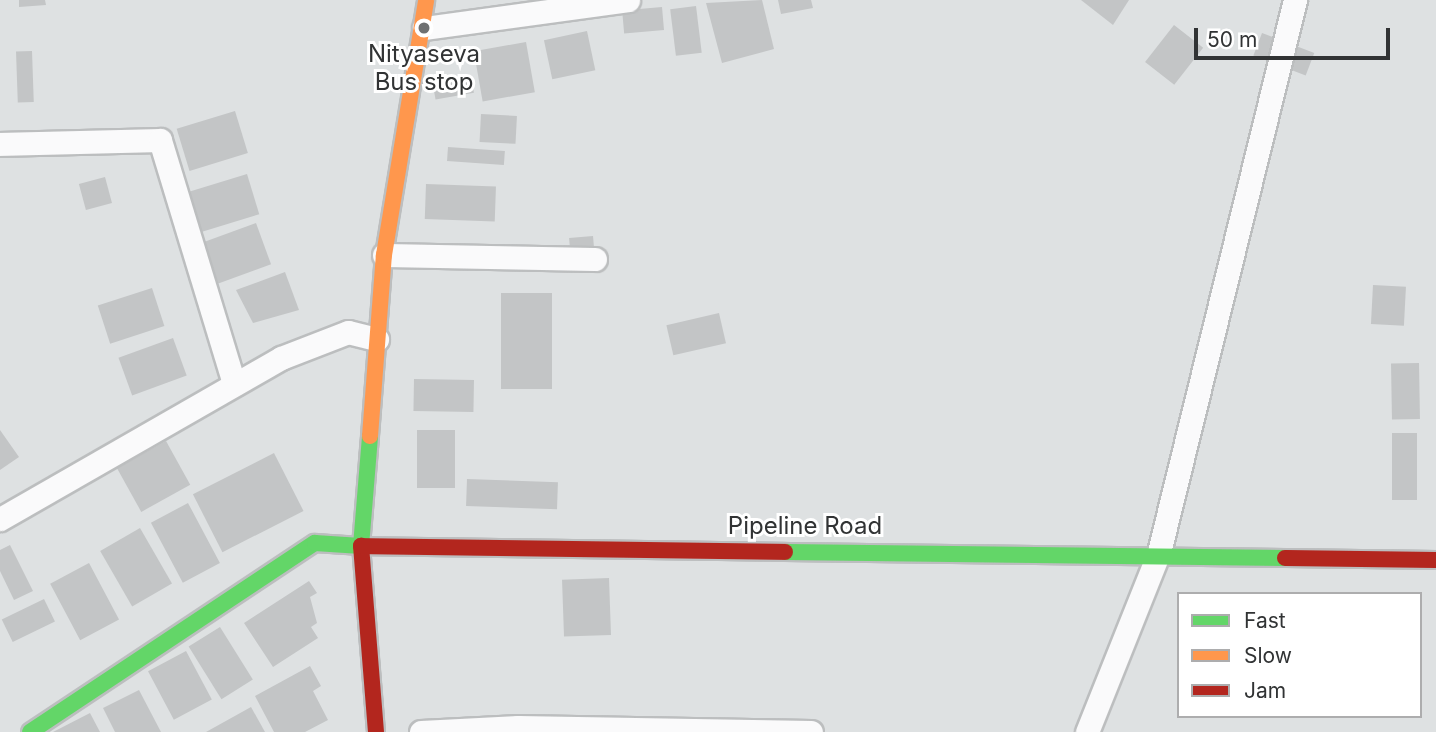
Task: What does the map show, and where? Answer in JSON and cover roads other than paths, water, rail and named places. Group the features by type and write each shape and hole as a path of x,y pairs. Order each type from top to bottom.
{"main road":[{"path":"376,732 361,546 384,255 424,27 426,0"},
{"name":"Pipeline Road","path":"30,732 315,543 361,546 1159,552 1436,560"}],"street":[{"path":"424,27 628,0"},
{"path":"1087,732 1159,552 1295,0"},
{"path":"0,144 160,140 234,384"},
{"path":"384,255 595,259"},
{"path":"0,519 234,384 348,332 377,339"},
{"path":"421,732 519,729 811,732"}],"place":[{"name":"Nityaseva Bus stop","path":"424,28"}]}
